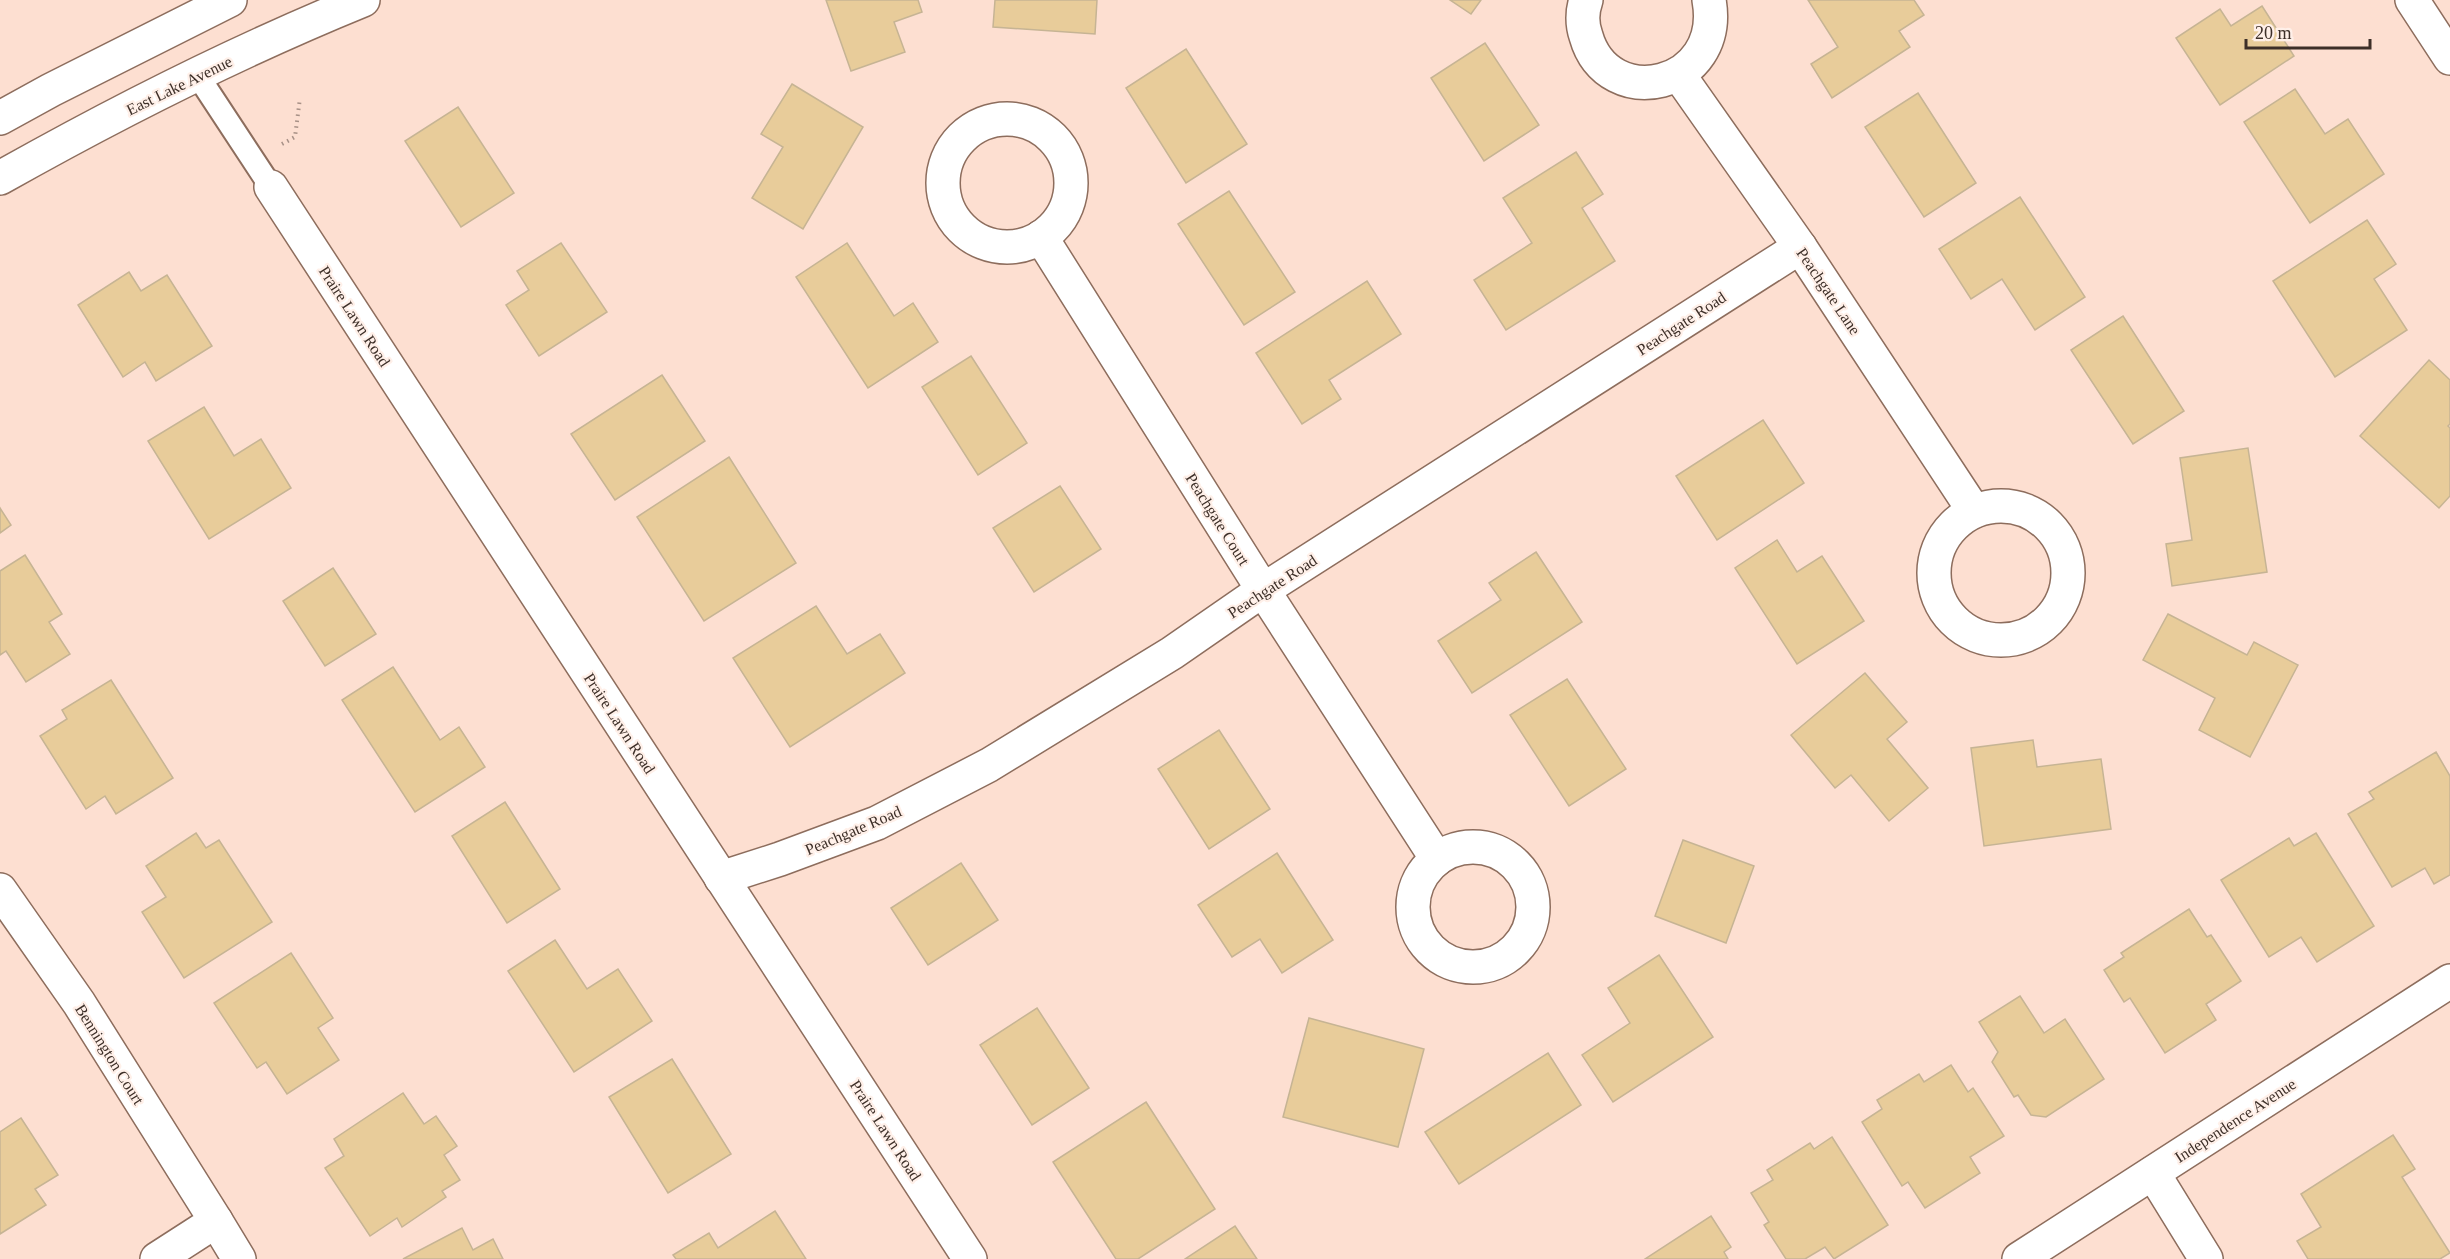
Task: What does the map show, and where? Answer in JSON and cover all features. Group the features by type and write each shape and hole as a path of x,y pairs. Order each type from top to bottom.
{"street":[{"path":"0,118 230,0"},
{"name":"East Lake Avenue","path":"0,178 77,135 290,30 363,0"},
{"path":"1586,0 1583,26 1588,46 1600,63 1618,76 1637,82 1659,82 1678,75 1695,62 1707,43 1712,22 1709,0"},
{"path":"2412,0 2450,58"},
{"name":"Peachgate Lane","path":"1678,75 1800,248 1974,512"},
{"name":"Praire Lawn Road","path":"271,187 970,1259"},
{"name":"Peachgate Court","path":"1041,237 1263,590 1437,859"},
{"name":"Peachgate Road","path":"721,878 877,823 989,765 1172,653 1263,590 1800,248"},
{"path":"1995,506 2017,508 2037,516 2053,530 2064,549 2068,569 2066,590 2057,610 2043,626 2024,637 2001,641 1979,637 1958,625 1944,608 1935,587 1934,564 1941,542 1955,524 1974,512 1995,506"},
{"name":"Bennington Court","path":"0,890 79,1003 239,1259"},
{"name":"Independence Avenue","path":"2019,1259 2450,981"},
{"path":"2153,1173 2206,1259"},
{"path":"157,1259 216,1221"}],"lane":[{"path":"198,76 271,187"}],"building":[{"path":"826,0 918,0 922,12 894,22 905,52 851,71"},
{"path":"995,0 1097,0 1095,34 993,27"},
{"path":"1450,0 1481,0 1471,14"},
{"path":"1808,0 1914,0 1924,15 1899,31 1910,47 1832,98 1811,64 1838,47"},
{"path":"2262,6 2294,56 2220,105 2176,38 2220,9 2231,26"},
{"path":"1485,43 1539,125 1484,161 1431,78"},
{"path":"1186,49 1247,144 1186,183 1126,88"},
{"path":"792,84 863,127 803,229 752,198 783,147 761,134"},
{"path":"2295,89 2325,134 2348,119 2384,174 2310,223 2244,122"},
{"path":"1918,93 1976,183 1924,217 1865,127"},
{"path":"458,107 514,193 461,227 405,141"},
{"path":"1576,152 1603,194 1582,208 1615,261 1506,330 1474,280 1532,243 1503,198"},
{"path":"1229,191 1295,292 1244,325 1178,224"},
{"path":"2020,197 2085,297 2035,330 2002,279 1971,299 1939,249"},
{"path":"2367,220 2396,264 2374,279 2407,330 2335,377 2273,281"},
{"path":"561,243 607,312 539,356 506,305 529,290 517,271"},
{"path":"847,243 894,316 913,303 938,342 868,388 796,277"},
{"path":"129,272 141,291 167,275 212,346 156,381 145,362 123,377 78,305"},
{"path":"1367,281 1401,334 1329,380 1341,399 1302,424 1256,353"},
{"path":"2123,316 2184,411 2133,444 2071,350"},
{"path":"971,356 1027,443 978,475 922,387"},
{"path":"2429,360 2450,380 2450,424 2448,426 2450,428 2450,496 2439,508 2360,436"},
{"path":"662,375 705,441 615,500 571,434"},
{"path":"204,407 234,456 261,439 291,488 209,539 148,441"},
{"path":"1763,420 1804,483 1717,540 1676,476"},
{"path":"2248,448 2267,572 2172,586 2166,544 2192,540 2180,458"},
{"path":"729,457 796,563 704,621 637,517"},
{"path":"1060,486 1101,549 1034,592 993,528"},
{"path":"0,508 11,525 0,533"},
{"path":"1777,540 1797,572 1822,556 1864,621 1797,664 1735,568"},
{"path":"1536,552 1582,622 1472,693 1438,641 1501,600 1489,583"},
{"path":"25,555 62,614 49,622 70,654 26,682 6,651 0,655 0,571"},
{"path":"333,568 376,634 325,666 283,601"},
{"path":"816,606 847,654 880,634 905,673 790,747 733,658"},
{"path":"2168,614 2247,655 2254,642 2298,665 2250,757 2199,730 2215,698 2143,660"},
{"path":"393,667 440,740 459,727 485,767 415,812 342,700"},
{"path":"1865,673 1907,722 1887,739 1928,788 1889,821 1851,775 1835,788 1791,735"},
{"path":"1567,679 1626,769 1569,806 1510,715"},
{"path":"111,680 173,778 116,814 105,796 86,809 40,736 67,719 62,710"},
{"path":"1219,730 1270,809 1209,849 1158,769"},
{"path":"2033,740 2037,767 2101,759 2111,829 1984,846 1971,748"},
{"path":"2436,752 2450,776 2450,875 2434,884 2425,868 2392,887 2348,814 2374,799 2369,792"},
{"path":"505,802 560,889 507,923 452,836"},
{"path":"196,833 206,848 219,840 272,922 184,978 142,912 166,897 146,866"},
{"path":"2316,833 2374,926 2317,962 2301,937 2269,957 2221,880 2289,838 2294,846"},
{"path":"1683,840 1754,866 1726,943 1655,916"},
{"path":"1277,853 1333,940 1282,973 1260,939 1232,957 1198,905"},
{"path":"961,863 998,920 928,965 891,908"},
{"path":"2189,909 2207,937 2211,935 2241,981 2206,1004 2216,1020 2165,1053 2130,998 2124,1002 2104,970 2124,957 2121,953"},
{"path":"555,940 587,989 618,969 652,1021 574,1072 508,971"},
{"path":"291,953 333,1018 318,1028 339,1060 287,1094 266,1062 257,1068 214,1003"},
{"path":"1659,955 1713,1037 1613,1102 1582,1055 1630,1023 1608,988"},
{"path":"2020,996 2044,1033 2065,1019 2104,1079 2046,1117 2031,1115 2018,1095 2014,1097 1992,1062 1998,1052 1979,1022"},
{"path":"1037,1008 1089,1088 1032,1125 980,1045"},
{"path":"1309,1018 1424,1049 1398,1147 1283,1117"},
{"path":"1548,1053 1581,1105 1459,1184 1425,1132"},
{"path":"672,1059 731,1154 668,1193 609,1097"},
{"path":"1951,1065 1968,1092 1973,1088 2004,1136 1970,1157 1980,1173 1925,1208 1908,1182 1902,1186 1862,1122 1882,1109 1877,1100 1919,1074 1924,1082"},
{"path":"403,1093 424,1124 436,1116 457,1146 444,1155 460,1180 442,1191 446,1197 402,1227 397,1218 370,1236 325,1168 344,1156 334,1139"},
{"path":"1146,1102 1215,1209 1138,1259 1116,1259 1053,1162"},
{"path":"21,1118 58,1175 35,1189 46,1205 0,1234 0,1132"},
{"path":"2393,1135 2415,1169 2402,1177 2450,1253 2440,1259 2308,1259 2297,1241 2321,1227 2301,1194"},
{"path":"1832,1137 1888,1225 1834,1259 1825,1247 1805,1259 1786,1259 1764,1225 1769,1222 1751,1193 1773,1180 1767,1170 1810,1143 1814,1149"},
{"path":"775,1211 806,1259 676,1259 673,1255 709,1233 718,1248"},
{"path":"1711,1216 1731,1247 1724,1252 1728,1259 1645,1259"},
{"path":"1235,1226 1257,1259 1185,1259"},
{"path":"462,1228 473,1250 493,1239 503,1259 403,1259"}]}
